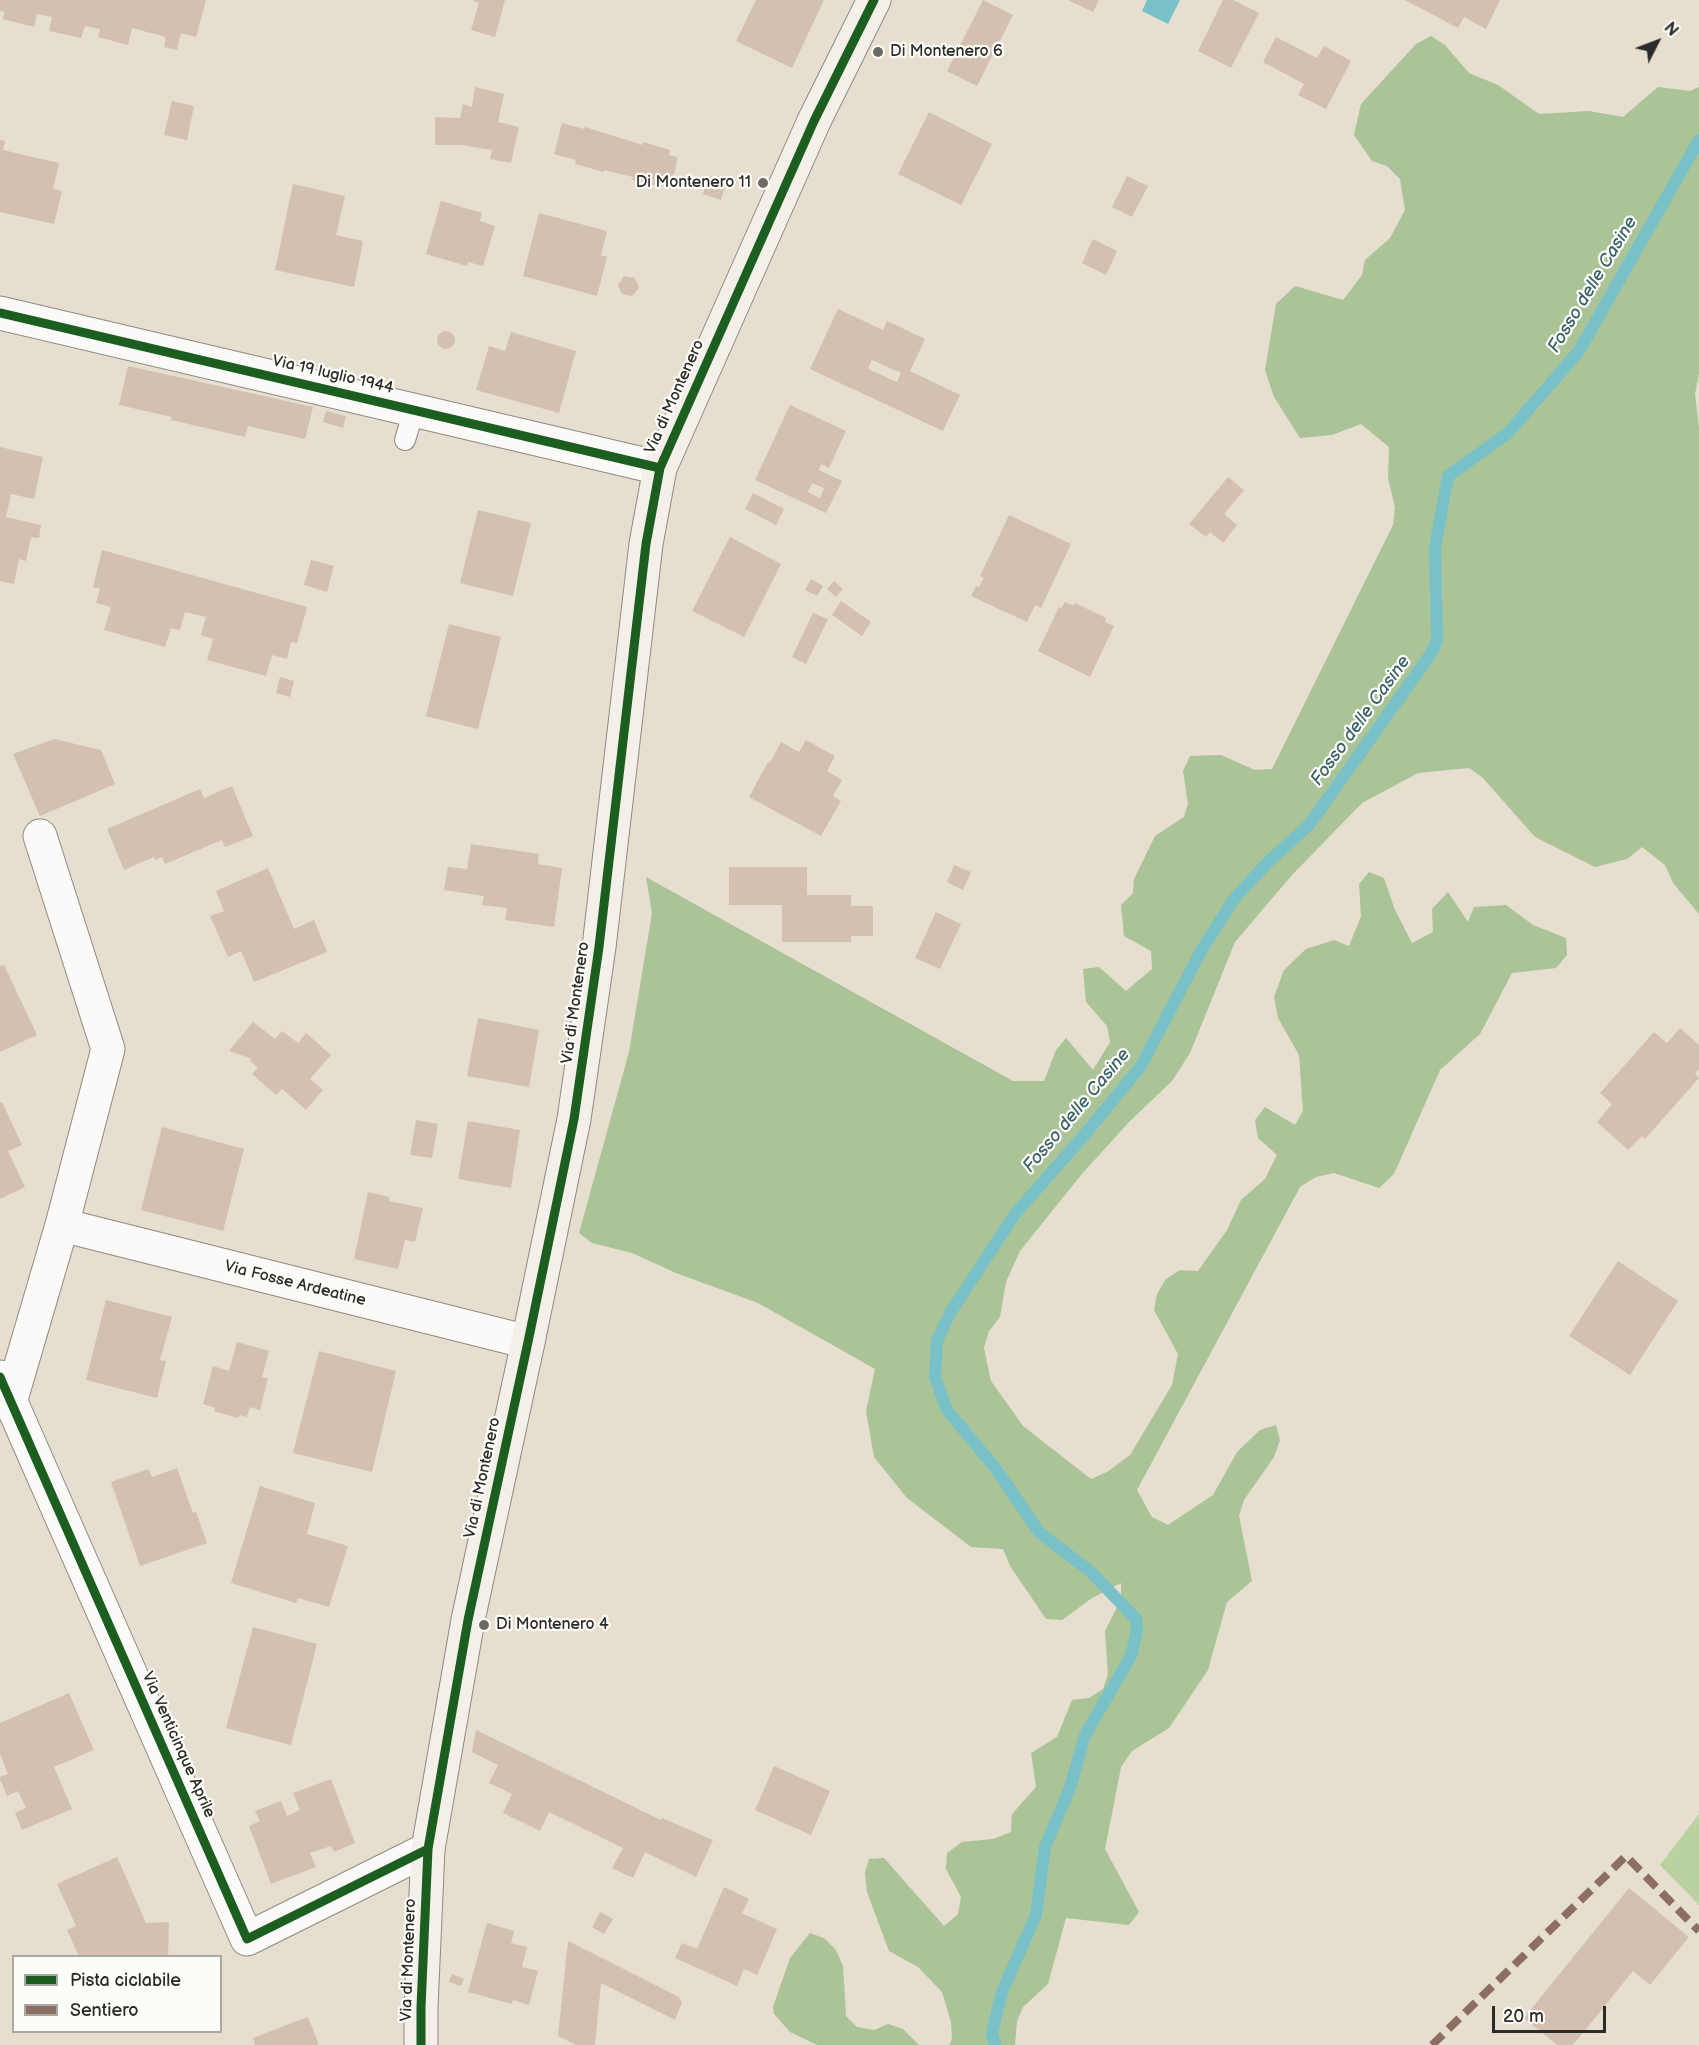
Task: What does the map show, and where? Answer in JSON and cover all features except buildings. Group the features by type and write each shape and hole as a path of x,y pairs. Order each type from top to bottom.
{"street":[{"name":"Via di Montenero","path":"421,2045 428,1849 468,1620 574,1119 599,947 646,544 660,468 814,121 874,0"},
{"name":"Via 19 luglio 1944","path":"0,313 339,401 410,425 660,468"},
{"path":"5,1388 62,1225 108,1049 40,836"},
{"name":"Via Fosse Ardeatine","path":"62,1225 528,1342"},
{"name":"Via Venticinque Aprile","path":"5,1388 247,1939 428,1849"}],"green space":[{"path":"1431,36 1445,45 1469,73 1498,85 1539,114 1589,111 1623,117 1658,87 1690,91 1699,87 1699,374 1695,394 1699,428 1699,914 1673,883 1665,865 1642,847 1627,859 1595,867 1535,837 1483,778 1469,768 1418,773 1362,803 1292,875 1235,942 1190,1053 1172,1081 1129,1122 1081,1175 1020,1251 1006,1282 1000,1317 989,1331 984,1348 991,1381 1023,1426 1091,1479 1107,1472 1130,1455 1172,1385 1178,1354 1154,1310 1157,1294 1166,1279 1180,1270 1198,1271 1227,1230 1241,1200 1265,1179 1277,1155 1258,1138 1255,1120 1265,1107 1295,1125 1303,1111 1299,1055 1278,1018 1274,997 1284,970 1306,949 1334,940 1349,946 1361,916 1359,884 1369,872 1384,878 1395,910 1412,943 1433,932 1432,909 1448,892 1468,922 1474,907 1506,905 1533,925 1566,938 1567,955 1556,968 1512,973 1480,1034 1440,1070 1394,1174 1379,1188 1334,1173 1316,1177 1300,1187 1137,1490 1152,1517 1168,1525 1213,1495 1237,1452 1260,1430 1276,1425 1280,1440 1274,1457 1244,1500 1239,1516 1252,1581 1227,1602 1208,1670 1169,1728 1132,1751 1121,1767 1105,1849 1139,1912 1129,1925 1066,1918 1048,1984 1023,2007 1017,2021 1015,2045 949,2045 952,2039 951,2022 942,1992 918,1967 889,1951 867,1892 865,1873 869,1859 884,1858 944,1926 958,1914 961,1897 946,1869 947,1853 962,1842 993,1839 1011,1832 1012,1814 1036,1787 1031,1753 1057,1737 1072,1700 1089,1698 1103,1689 1108,1674 1105,1631 1121,1599 1121,1583 1092,1598 1062,1620 1046,1619 1010,1566 1003,1549 971,1547 907,1498 874,1457 866,1411 875,1369 758,1303 676,1273 632,1253 592,1243 579,1233 629,1052 652,913 646,877 1013,1081 1044,1081 1056,1050 1066,1038 1093,1070 1110,1042 1107,1026 1086,1002 1083,969 1099,967 1126,991 1152,969 1151,951 1124,936 1121,905 1133,893 1134,879 1155,836 1184,817 1188,804 1183,771 1190,756 1221,755 1255,770 1272,769 1393,525 1395,508 1388,478 1389,447 1361,424 1332,435 1300,438 1274,397 1265,370 1276,304 1295,286 1343,300 1362,275 1365,260 1390,238 1405,210 1400,179 1387,166 1372,161 1354,135 1361,104 1416,44"},
{"path":"1699,1814 1699,1905 1660,1865"},
{"path":"810,1933 824,1938 836,1950 843,1966 846,2016 857,2027 874,2030 888,2024 903,2029 919,2045 817,2045 790,2032 774,2014 773,2007 790,1958"}],"water":[{"path":"1147,0 1180,0 1168,24 1142,11"}],"waterway":[{"name":"Fosso delle Casine","path":"995,2045 992,2033 1002,1992 1036,1915 1045,1847 1070,1788 1085,1735 1131,1656 1137,1631 1136,1619 1091,1572 1039,1532 996,1469 947,1410 935,1377 937,1341 950,1313 1015,1214 1141,1066 1201,951 1234,899 1268,862 1309,825 1432,652 1437,641 1435,547 1448,476 1508,433 1579,351 1699,140"}],"marked path":[{"path":"1432,2045 1626,1856 1699,1931"}],"cycle path":[{"path":"421,2045 428,1849 468,1620 574,1119 599,947 646,544 660,468 814,121 874,0"},
{"path":"0,313 660,468"},
{"path":"0,1377 247,1939 428,1849"}],"place":[{"name":"Di Montenero 6","path":"878,52"},
{"name":"Di Montenero 11","path":"763,183"},
{"name":"Di Montenero 4","path":"484,1625"}]}
